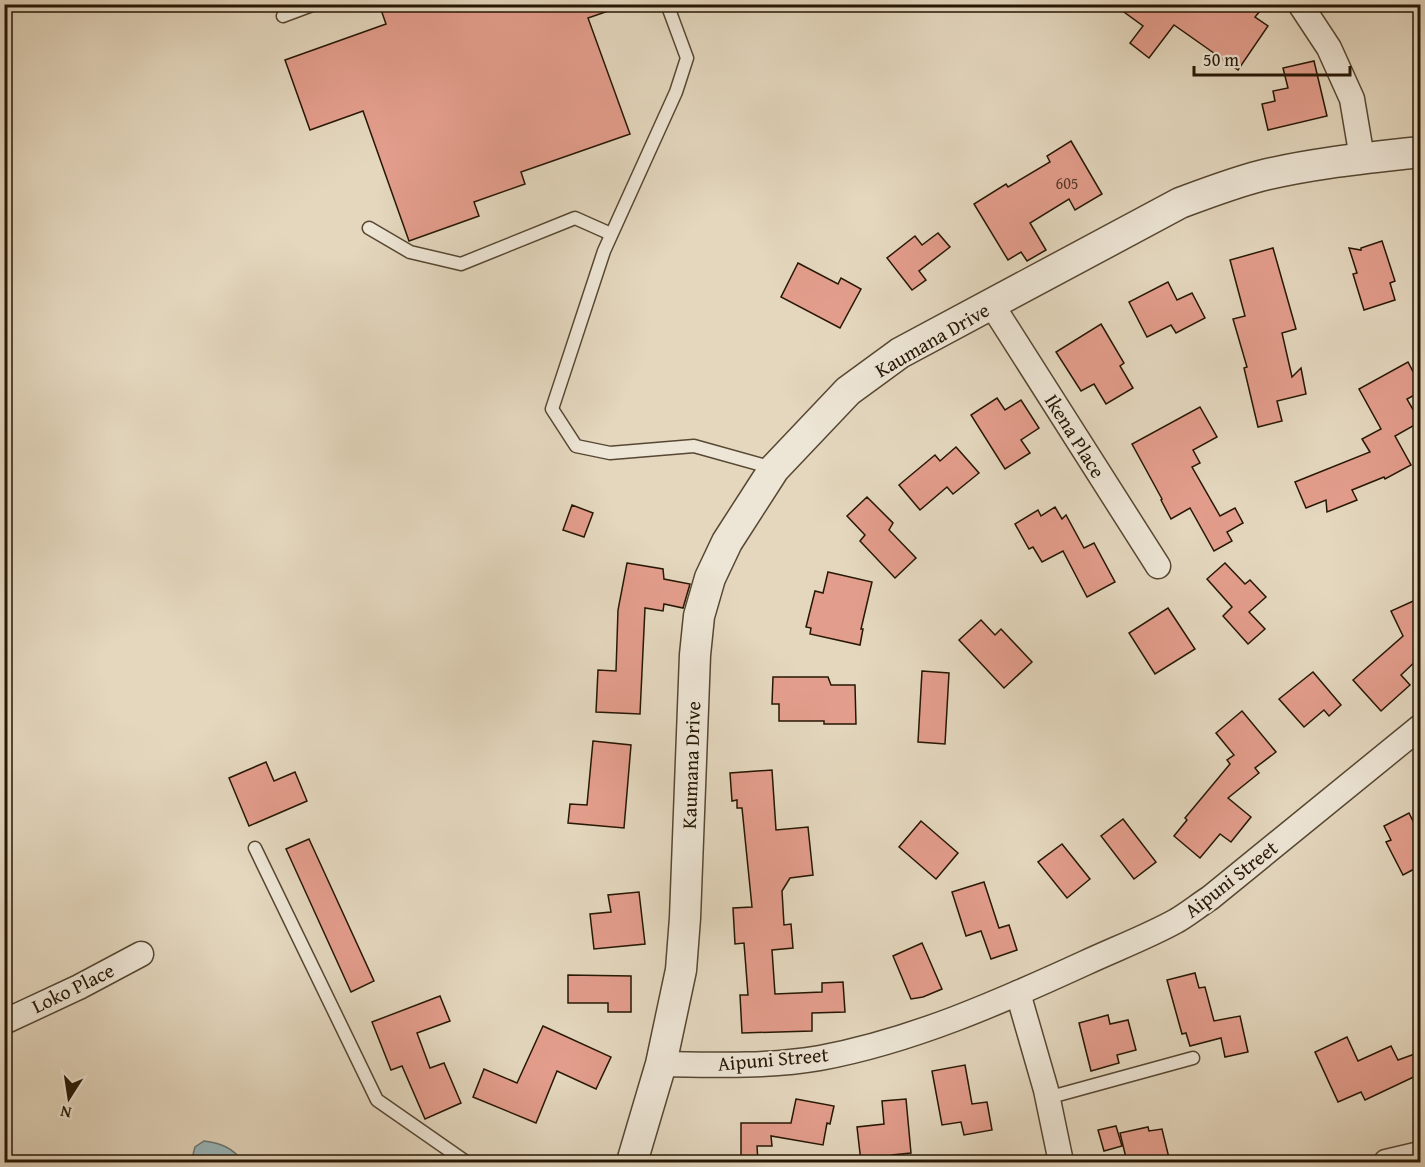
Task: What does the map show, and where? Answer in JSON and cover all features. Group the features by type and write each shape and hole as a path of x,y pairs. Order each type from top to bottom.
{"street":[{"path":"1300,4 1329,48 1352,99 1362,158"},
{"name":"Kaumana Drive","path":"632,1162 661,1064 681,970 695,655 699,616 710,578 727,542 774,469 848,391 900,353 1180,203 1219,188 1261,176 1362,158 1420,152"},
{"name":"Ikena Place","path":"992,305 1158,566"},
{"name":"Aipuni Street","path":"661,1064 772,1063 818,1058 870,1047 954,1019 1018,993 1177,920 1219,890 1420,727"},
{"name":"Loko Place","path":"4,1022 141,954"},
{"path":"1018,993 1047,1098 1061,1162"},
{"path":"1386,1162 1420,1154"}],"lane":[{"path":"284,16 315,4"},
{"path":"667,4 687,58 676,92 604,250 552,409 576,446 610,453 694,446 774,469"},
{"path":"369,228 410,252 462,264 575,218 611,234"},
{"path":"255,848 376,1100 466,1162"},
{"path":"1047,1098 1193,1058"}],"water":[{"path":"204,1141 226,1147 243,1162 191,1162 195,1147"}],"building":[{"path":"379,4 620,4 620,7 588,18 630,134 521,172 525,184 474,202 479,216 409,241 363,111 310,130 285,60 386,24"},
{"path":"1113,4 1251,4 1260,11 1255,17 1268,26 1238,70 1174,25 1149,58 1130,43 1143,26"},
{"path":"1314,61 1327,116 1268,130 1262,104 1275,101 1273,91 1288,88 1283,68"},
{"path":"1071,141 1102,194 1075,210 1069,199 1030,223 1046,250 1027,261 1021,252 1008,260 974,204 1006,184 1008,187 1050,162 1047,156"},
{"path":"938,233 950,247 919,271 926,280 912,290 887,258 915,236 922,245"},
{"path":"1382,241 1395,281 1390,283 1395,300 1364,310 1353,274 1357,273 1349,248 1361,250 1361,248"},
{"path":"1273,248 1296,329 1282,333 1292,377 1301,368 1306,394 1277,401 1282,421 1258,427 1244,368 1247,367 1233,319 1245,316 1230,260"},
{"path":"798,263 838,284 841,278 861,289 840,328 781,297"},
{"path":"1168,282 1177,300 1192,293 1205,318 1176,333 1171,325 1147,337 1129,302"},
{"path":"1101,324 1124,363 1120,366 1133,388 1106,404 1094,384 1081,391 1056,352"},
{"path":"1408,362 1420,385 1420,392 1407,399 1420,422 1395,436 1411,465 1385,479 1384,477 1352,490 1357,500 1327,512 1326,500 1306,508 1295,482 1370,452 1362,439 1381,429 1359,389"},
{"path":"997,398 1005,410 1021,400 1039,428 1021,440 1030,453 1005,469 971,415"},
{"path":"1200,407 1217,437 1193,450 1200,463 1192,467 1220,516 1235,508 1243,523 1227,532 1232,541 1214,551 1190,508 1171,519 1132,444"},
{"path":"956,447 979,473 953,494 947,487 920,510 899,485 935,455 940,461"},
{"path":"867,497 893,523 889,530 916,558 895,578 860,541 865,535 847,516"},
{"path":"572,505 593,513 584,537 563,530"},
{"path":"1055,507 1062,519 1066,515 1084,548 1094,543 1115,582 1087,597 1063,551 1042,562 1033,547 1029,549 1015,524 1038,510 1041,516"},
{"path":"627,563 663,569 664,579 690,584 683,608 664,604 663,611 645,608 640,714 596,712 598,670 616,671 618,610"},
{"path":"1225,563 1245,584 1250,580 1266,597 1249,612 1265,629 1248,644 1223,616 1232,607 1207,579"},
{"path":"828,572 872,582 861,629 863,629 860,645 810,634 811,628 806,627 815,591 823,593"},
{"path":"1420,598 1420,657 1401,675 1410,685 1381,711 1353,680 1403,636 1391,611"},
{"path":"1168,608 1195,649 1155,674 1129,633"},
{"path":"981,620 995,635 1001,629 1032,662 1004,688 959,640"},
{"path":"922,671 949,673 945,744 918,742"},
{"path":"1313,672 1341,705 1329,716 1324,710 1304,727 1279,699"},
{"path":"773,677 828,677 831,685 855,685 856,724 779,721 779,704 772,704"},
{"path":"1242,711 1276,752 1255,768 1259,773 1228,798 1251,817 1231,842 1220,834 1200,858 1174,836 1187,820 1185,818 1230,764 1227,760 1234,755 1216,733"},
{"path":"593,741 631,745 624,828 568,823 570,804 587,805"},
{"path":"266,762 274,781 295,772 307,801 249,826 229,778"},
{"path":"772,770 776,830 808,827 813,875 790,878 782,891 784,925 791,924 793,948 772,950 775,994 822,992 822,983 843,982 845,1012 812,1013 812,1031 742,1033 740,995 748,995 744,943 735,944 733,908 752,907 742,808 737,808 737,800 732,801 730,773"},
{"path":"1409,813 1420,835 1420,866 1403,875 1386,842 1391,840 1384,826"},
{"path":"1123,819 1156,862 1134,879 1101,836"},
{"path":"921,821 958,853 936,879 899,847"},
{"path":"309,839 374,981 351,992 286,849"},
{"path":"1062,844 1090,879 1067,898 1038,862"},
{"path":"984,882 999,928 1009,925 1017,950 991,959 981,931 966,936 952,892"},
{"path":"639,892 645,944 594,949 590,914 611,912 608,895"},
{"path":"922,943 942,989 911,999 893,956"},
{"path":"1195,973 1199,988 1205,987 1214,1021 1240,1016 1248,1052 1225,1057 1221,1038 1190,1046 1186,1033 1182,1034 1167,980"},
{"path":"568,975 631,976 631,1012 608,1012 608,1003 568,1003"},
{"path":"440,996 450,1021 417,1033 430,1068 444,1063 461,1103 425,1119 402,1066 391,1070 372,1022"},
{"path":"1108,1015 1110,1024 1128,1020 1136,1050 1117,1055 1119,1063 1091,1071 1079,1023"},
{"path":"543,1026 611,1057 596,1089 557,1071 536,1123 473,1097 484,1069 517,1083"},
{"path":"1347,1037 1358,1061 1391,1046 1398,1060 1420,1052 1420,1074 1365,1100 1361,1092 1338,1102 1315,1052"},
{"path":"965,1065 972,1104 987,1102 992,1130 964,1135 961,1122 942,1125 932,1071"},
{"path":"796,1099 834,1106 830,1124 827,1123 823,1145 771,1136 772,1146 757,1146 758,1162 741,1162 741,1123 791,1123"},
{"path":"906,1099 911,1153 892,1155 893,1162 861,1162 857,1127 884,1124 882,1101"},
{"path":"1116,1126 1122,1146 1104,1151 1098,1130"},
{"path":"1148,1127 1149,1131 1162,1129 1170,1162 1127,1162 1120,1133"}]}
